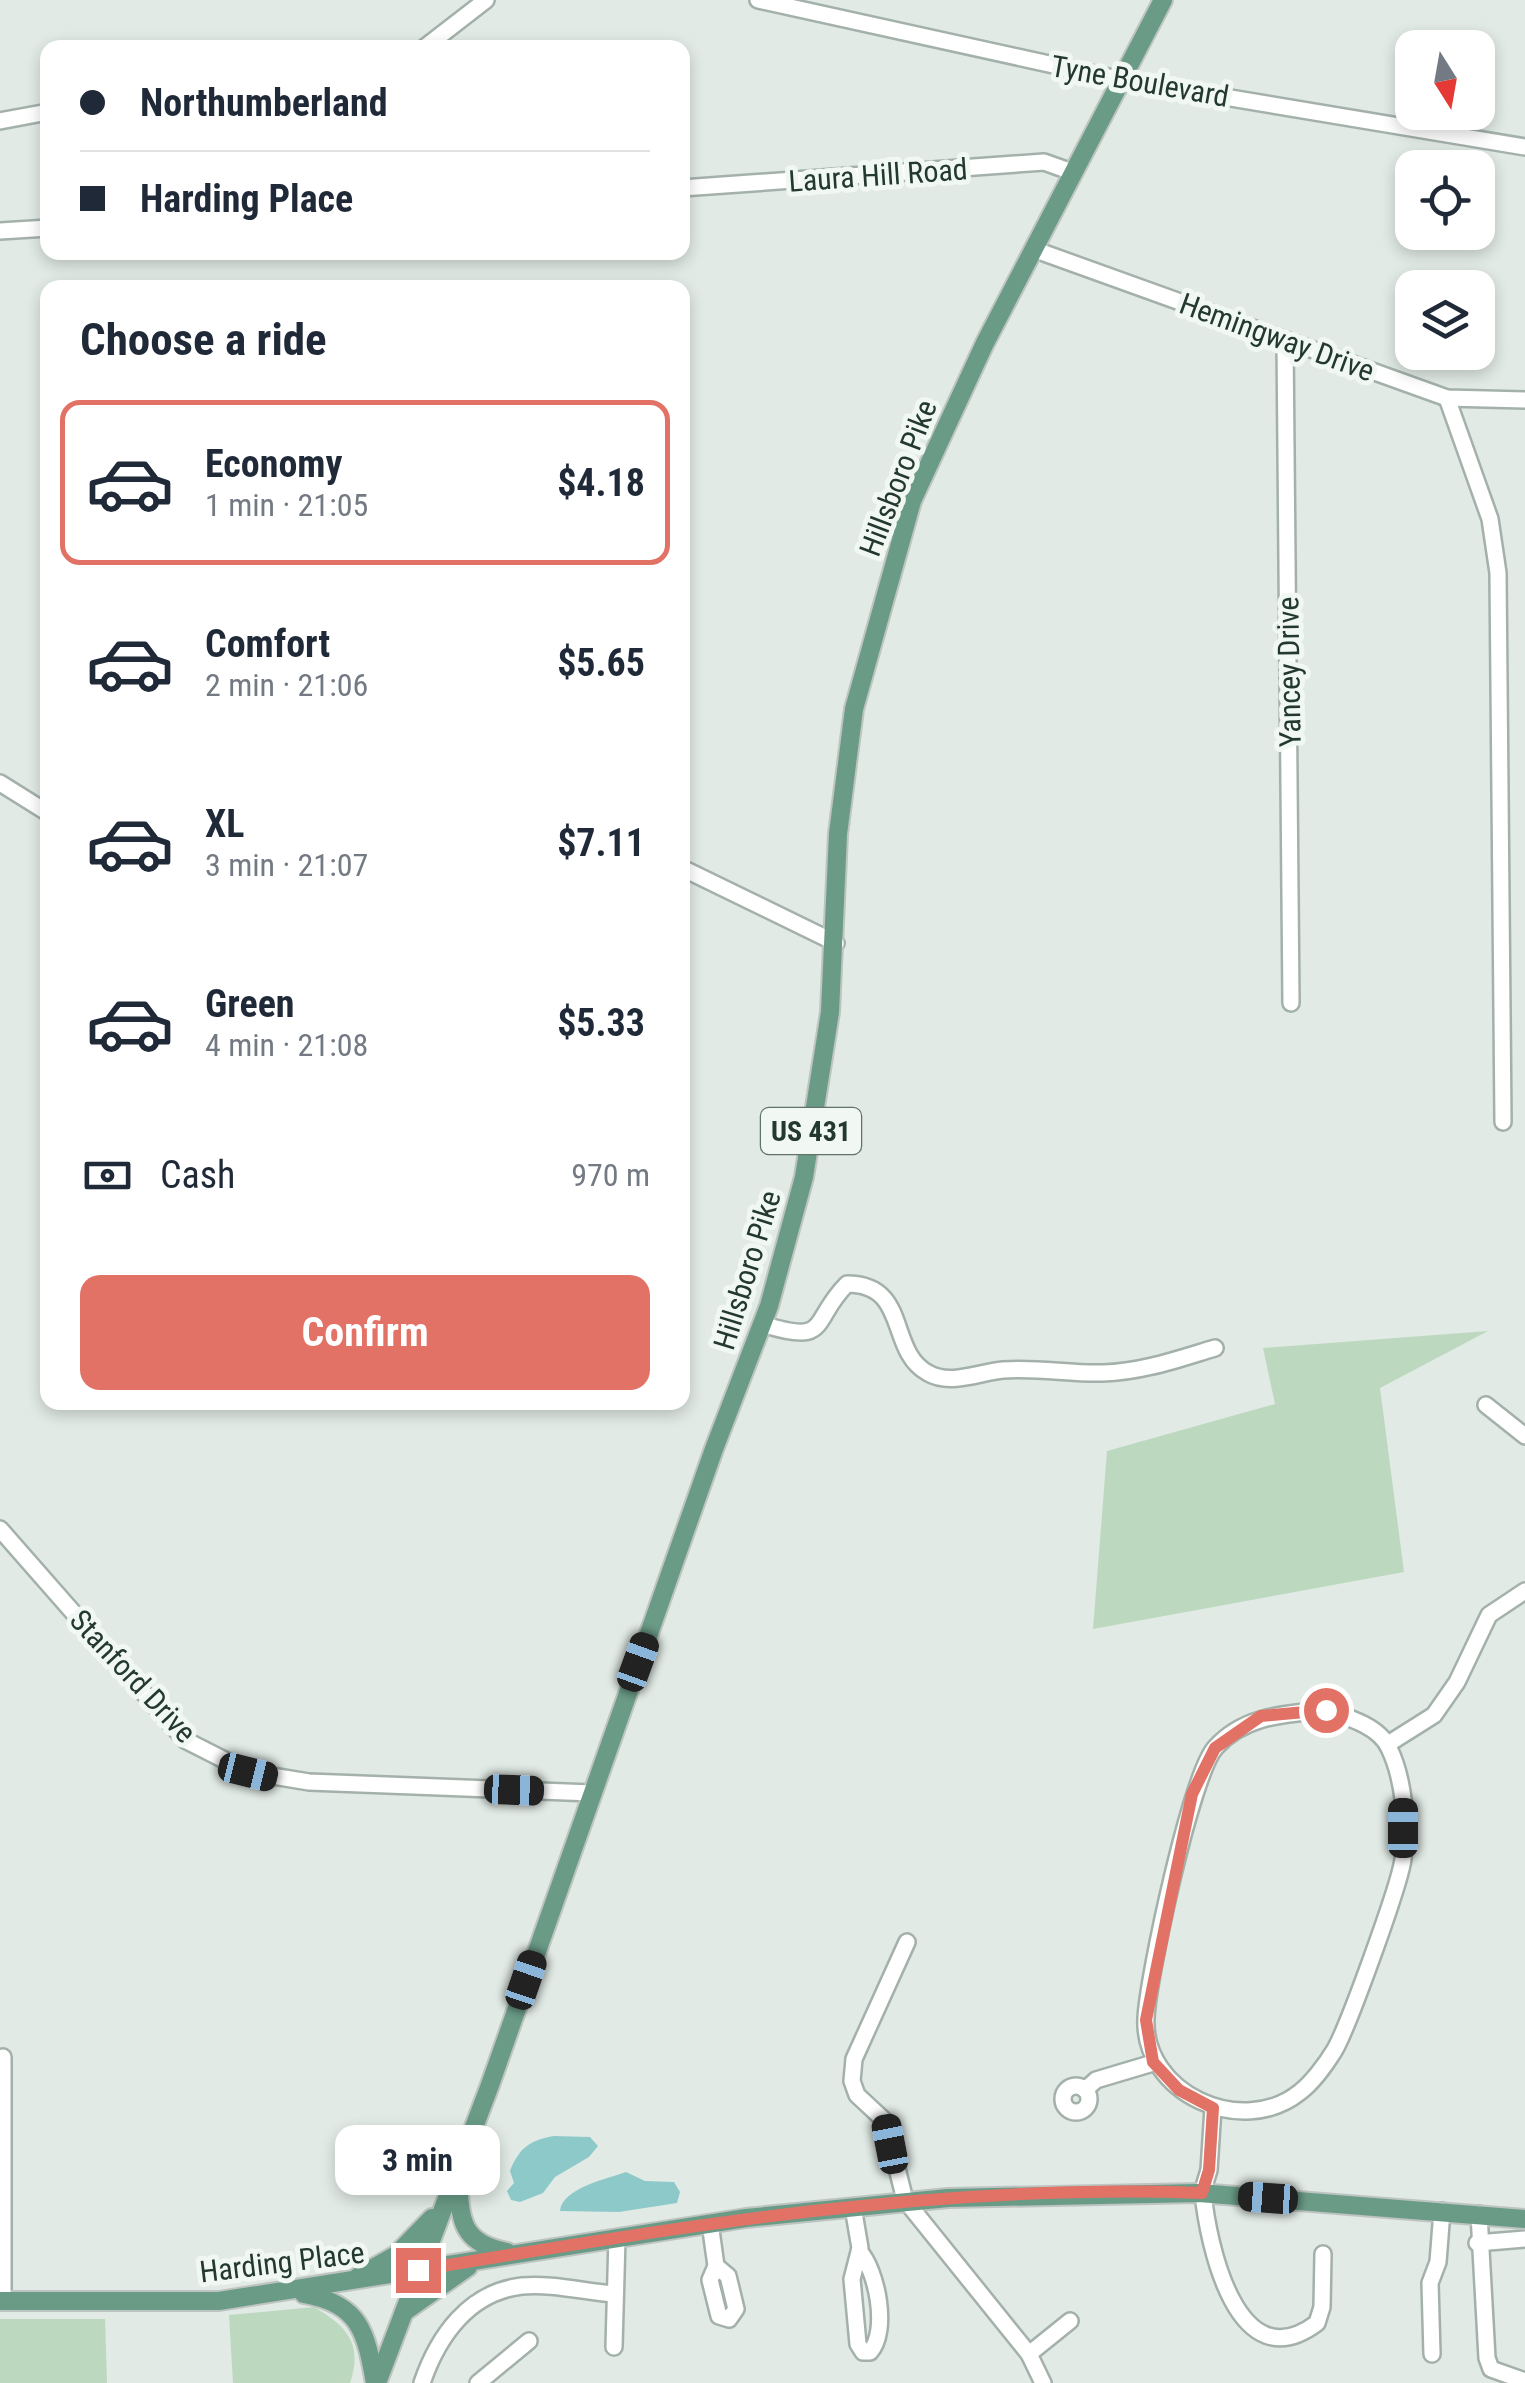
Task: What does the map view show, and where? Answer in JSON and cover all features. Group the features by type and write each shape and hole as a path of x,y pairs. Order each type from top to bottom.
{"main road":[{"name":"Hillsboro Pike","path":"376,2383 458,2170 762,1324 804,1177 836,943 844,771 877,614 912,501 1033,248 1163,0"},
{"path":"458,2170 465,2228 480,2246 518,2254"},
{"name":"Harding Place","path":"1,2301 204,2302 710,2223 905,2200 1110,2192 1202,2193 1525,2219"},
{"path":"345,2283 410,2242 447,2197"},
{"path":"403,2312 442,2282 483,2260"},
{"path":"289,2291 347,2308 369,2348 376,2383"}],"street":[{"path":"434,40 486,0"},
{"name":"Tyne Boulevard","path":"758,0 1122,80 1525,146"},
{"path":"0,121 40,114"},
{"name":"Laura Hill Road","path":"690,187 1044,162 1072,172"},
{"path":"0,231 40,228"},
{"name":"Hemingway Drive","path":"1033,248 1446,398 1525,400"},
{"name":"Yancey Drive","path":"1285,340 1291,1003"},
{"path":"1446,398 1490,519 1498,573 1503,1122"},
{"path":"0,783 40,807"},
{"path":"690,872 836,943"},
{"path":"762,1324 794,1334 812,1330 825,1322 834,1297 848,1284 863,1284 878,1289 914,1361 926,1373 942,1378 1006,1370 1135,1370 1215,1348"},
{"path":"1486,1406 1525,1436"},
{"name":"Stanford Drive","path":"0,1529 185,1740 226,1763 276,1779 309,1782 592,1792"},
{"path":"1388,1744 1434,1715 1458,1682 1488,1615 1525,1590"},
{"path":"1326,1710 1360,1722 1388,1744 1403,1796 1403,1860 1335,2049 1299,2093 1261,2108 1213,2108 1179,2090 1153,2062 1146,2020 1192,1794 1215,1748 1261,1716 1326,1710"},
{"path":"907,1942 854,2059 852,2081 857,2095 886,2121 905,2200 1029,2354 1043,2383"},
{"path":"1,2301 3,2057"},
{"path":"1085,2090 1096,2080 1153,2062"},
{"path":"1213,2108 1209,2170 1202,2193 1209,2247 1227,2299 1242,2322 1266,2339 1289,2340 1317,2323 1322,2254"},
{"path":"854,2206 859,2252 852,2279 858,2344 864,2352 870,2352 879,2325 871,2267 859,2252"},
{"path":"1432,2354 1430,2283 1438,2262 1442,2211"},
{"path":"1479,2214 1486,2358 1491,2369 1525,2381"},
{"path":"710,2223 716,2266"},
{"path":"614,2347 616,2238"},
{"path":"1478,2243 1525,2239"},
{"path":"422,2383 454,2318 485,2298 522,2286 615,2294"},
{"path":"1029,2354 1070,2321"},
{"path":"478,2383 529,2340"}],"green space":[{"path":"1488,1331 1380,1388 1404,1572 1093,1629 1107,1451 1275,1404 1263,1348"},
{"path":"314,2307 335,2321 349,2338 354,2357 350,2383 233,2383 229,2315"},
{"path":"0,2319 105,2319 107,2383 0,2383"}],"water":[{"path":"554,2136 590,2137 598,2146 589,2157 555,2177 543,2193 520,2202 511,2200 507,2191 514,2183 510,2171 517,2156 532,2143"},
{"path":"626,2172 645,2181 674,2182 680,2192 677,2203 619,2212 560,2211 568,2196 577,2190"}],"route":[{"path":"418,2270 746,2218 905,2200 1010,2194 1202,2193 1209,2170 1213,2108 1179,2090 1153,2062 1146,2020 1192,1794 1215,1748 1261,1716 1326,1710"}]}
